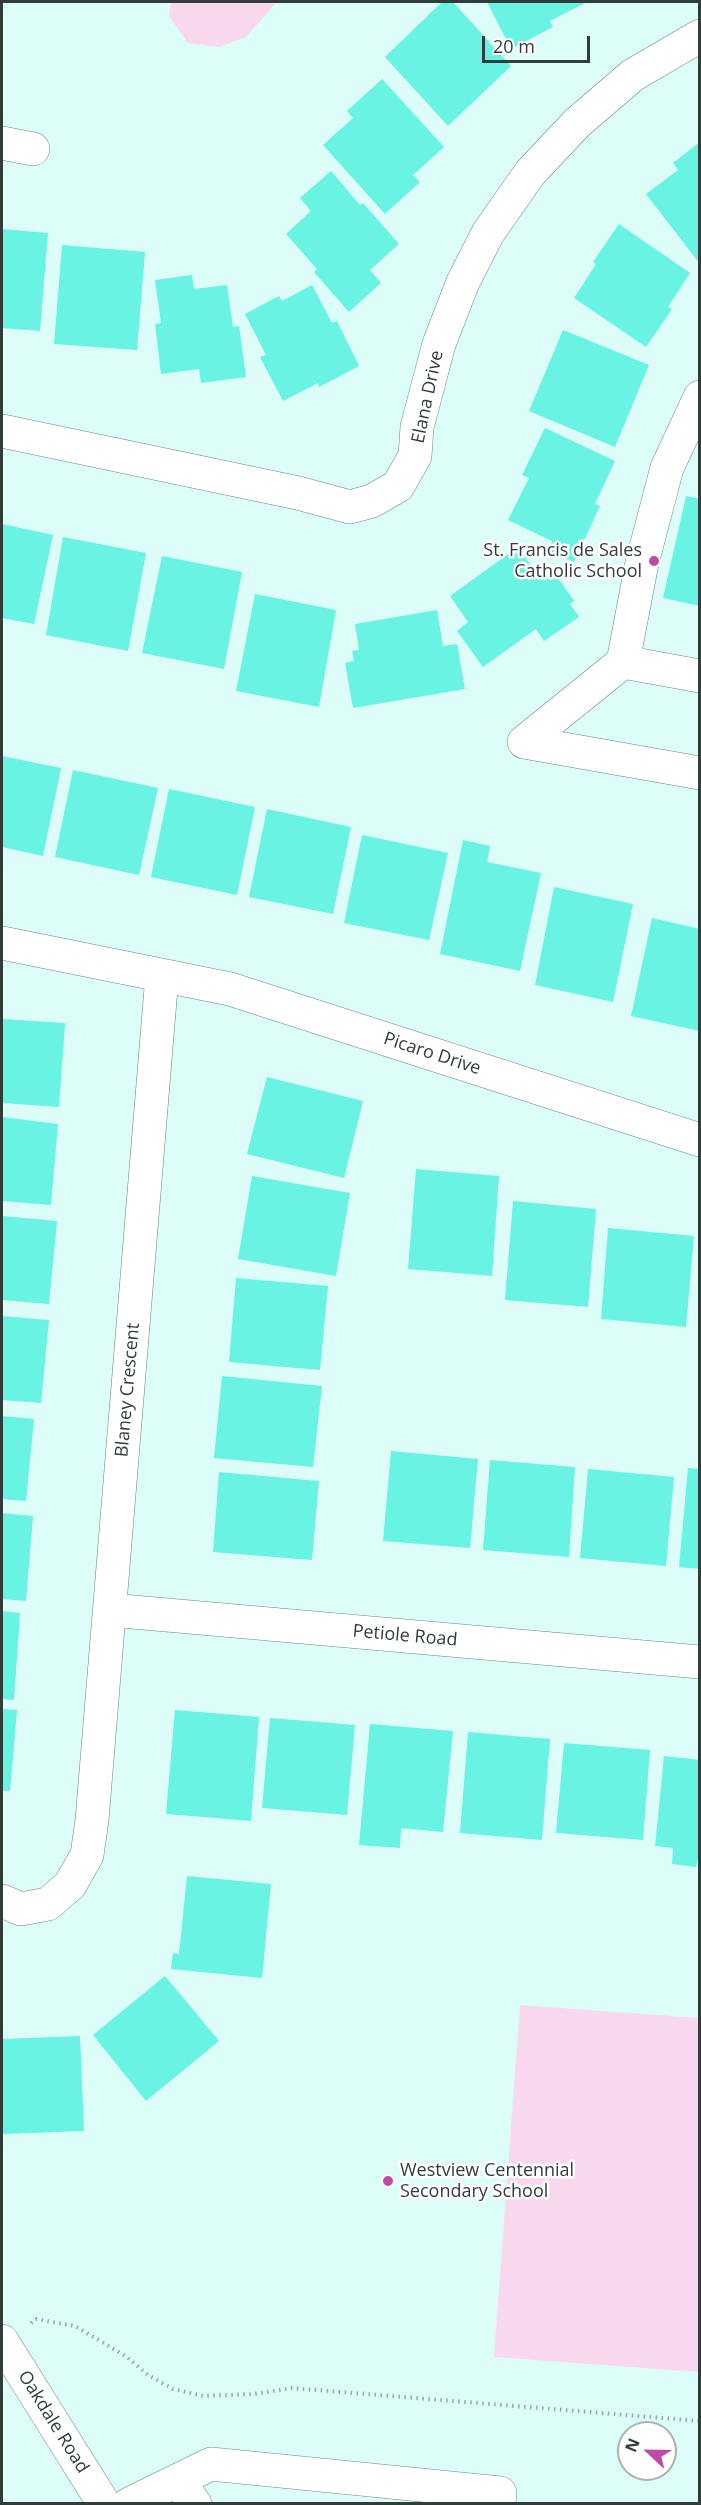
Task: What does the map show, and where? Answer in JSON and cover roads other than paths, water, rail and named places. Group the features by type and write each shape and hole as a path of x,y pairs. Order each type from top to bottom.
{"street":[{"name":"Elana Drive","path":"2,431 298,493 350,507 372,501 398,486 415,456 417,427 439,344 463,282 494,224 530,173 576,123 633,75 699,36"},
{"path":"2,143 33,149"},
{"path":"699,398 667,468 642,563 623,662 524,742 699,773"},
{"path":"623,662 699,676"},
{"path":"2,943 162,976"},
{"name":"Picaro Drive","path":"162,976 230,989 699,1140"},
{"name":"Blaney Crescent","path":"2,1901 21,1909 48,1904 70,1885 87,1855 110,1610 162,976"},
{"name":"Petiole Road","path":"110,1610 699,1662"},
{"name":"Oakdale Road","path":"3,2343 104,2504"},
{"path":"129,2504 186,2492 211,2464 500,2493 499,2504"}],"place":[{"name":"St. Francis de Sales Catholic School","path":"654,561"},
{"name":"Westview Centennial Secondary School","path":"388,2181"}]}
